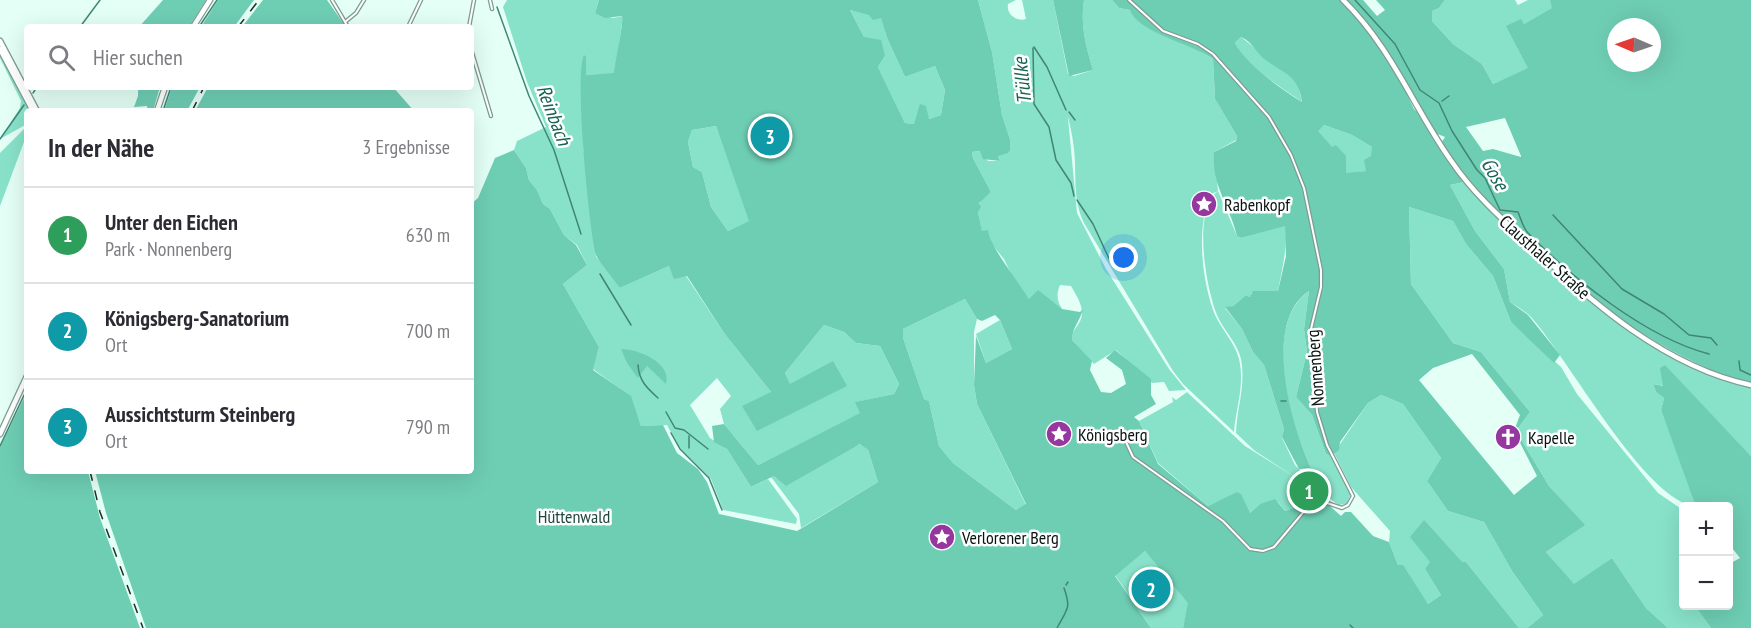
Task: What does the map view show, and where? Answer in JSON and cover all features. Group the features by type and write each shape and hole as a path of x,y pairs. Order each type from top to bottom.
{"main road":[{"path":"195,24 210,0"},
{"name":"Clausthaler Straße","path":"1343,0 1384,48 1454,165 1502,218 1576,286 1630,328 1688,363 1729,380 1751,385"},
{"path":"0,41 24,89"},
{"path":"0,49 33,108"},
{"path":"24,90 34,108"},
{"path":"158,108 164,90"},
{"path":"0,434 24,382"}],"street":[{"path":"332,0 345,22 356,14 364,0"},
{"path":"410,24 422,0"},
{"path":"470,24 474,0"},
{"path":"490,0 492,9"},
{"name":"Nonnenberg","path":"1120,429 1133,457 1223,521 1250,549 1263,551 1274,547 1311,503 1321,501 1342,508 1348,505 1353,496 1327,445 1317,412 1311,329 1320,288 1321,270 1304,188 1291,155 1269,117 1214,54 1198,44 1163,31 1129,0"},
{"path":"474,59 491,116"}],"green space":[{"path":"163,0 206,0 191,24 142,24"},
{"path":"218,0 254,0 236,24 203,24"},
{"path":"263,0 327,0 344,24 244,24"},
{"path":"507,0 599,0 595,13 613,18 623,16 615,74 585,75 583,145 596,257 610,271 620,288 669,266 686,276 724,333 771,392 790,385 785,373 824,325 844,332 856,343 880,346 899,384 894,394 856,402 861,413 758,465 724,424 720,409 731,396 717,378 690,405 710,438 727,449 751,487 768,479 797,519 796,524 723,510 711,479 678,446 667,425 641,426 630,396 593,369 599,347 563,284 587,265 577,245 564,235 550,209 543,204 537,190 529,180 526,168 514,150 517,141 546,127 527,82 503,7"},
{"name":"Hüttenwald","path":"599,0 978,0 992,52 1002,115 1010,139 1010,150 998,156 1000,161 983,159 980,151 972,152 991,192 979,203 981,207 978,212 982,231 988,230 993,245 1029,299 1038,290 1062,309 1080,312 1083,309 1072,340 1092,361 1090,370 1101,392 1111,393 1126,384 1122,370 1106,358 1115,350 1151,379 1151,395 1156,404 1134,417 1139,421 1158,464 1208,506 1237,492 1241,494 1250,513 1260,504 1275,499 1285,511 1321,498 1341,516 1345,512 1351,512 1373,536 1389,542 1398,565 1403,565 1428,604 1441,595 1425,569 1430,562 1410,537 1424,520 1462,562 1466,562 1519,628 1183,628 1188,603 1145,551 1115,576 1151,628 146,628 106,513 96,474 474,474 474,201 478,198 495,158 514,150 526,168 529,180 537,190 543,204 550,209 564,235 576,245 587,265 563,284 599,347 593,370 631,396 641,426 663,425 677,453 698,469 707,482 719,514 797,531 878,482 868,450 860,444 786,486 774,476 751,487 727,449 714,442 712,426 724,424 758,465 860,413 855,402 894,394 899,384 880,346 856,343 844,332 824,325 785,373 790,384 833,361 847,386 757,431 742,406 771,392 724,333 687,276 674,279 669,266 620,288 597,257 584,152 581,68 584,55 586,75 614,73 622,16 605,18 595,13","holes":["850,10 869,15 873,20 881,18 887,38 905,77 935,66 945,90 941,115 929,119 926,106 920,104 914,124 905,123 878,67 885,56 881,40 864,37","716,126 749,221 728,231 711,207 702,172 693,167 688,142 692,130","965,299 977,319 982,321 995,315 1000,320 1012,349 986,363 976,336 974,385 977,404 1026,504 1016,510 953,463 939,446 929,401 924,399 903,338 903,329"]},
{"path":"978,0 1016,0 1008,4 1008,8 1010,14 1022,20 1026,19 1022,0 1053,0 1068,74 1074,76 1093,70 1083,27 1084,0 1112,0 1119,8 1130,10 1146,26 1192,46 1213,59 1215,99 1237,136 1236,140 1214,152 1218,191 1212,194 1203,221 1202,254 1210,302 1215,315 1235,347 1241,369 1241,387 1234,432 1183,384 1173,371 1084,223 1076,195 1074,149 1068,116 1077,213 1106,269 1169,369 1186,390 1169,391 1164,382 1152,383 1116,350 1094,364 1072,340 1081,318 1082,308 1071,286 1060,285 1058,297 1062,309 1051,302 1029,299 1015,282 1004,259 982,232 978,212 980,201 991,192 972,152 981,151 988,161 1000,161 998,156 1010,139 1002,115 992,52"},
{"path":"1053,0 1084,0 1083,27 1093,70 1069,76"},
{"path":"1112,0 1340,0 1373,37 1400,80 1414,109 1421,116 1439,148 1464,182 1450,185 1475,231 1504,269 1510,302 1528,315 1560,355 1554,363 1511,322 1493,276 1466,244 1453,221 1409,207 1411,284 1453,343 1481,352 1530,412 1516,431 1549,486 1585,525 1546,552 1574,584 1612,558 1646,608 1668,628 1527,628 1543,615 1512,571 1484,522 1448,511 1427,481 1441,458 1403,404 1381,395 1368,403 1340,442 1339,450 1331,456 1326,454 1312,415 1296,397 1307,352 1304,329 1309,291 1295,306 1286,326 1284,350 1289,402 1303,450 1311,468 1299,469 1282,437 1284,429 1264,365 1253,352 1242,329 1225,307 1233,306 1246,295 1250,297 1253,291 1278,291 1286,256 1285,226 1241,238 1237,236 1215,175 1214,152 1236,141 1237,136 1215,99 1213,59 1155,32 1135,18 1130,10 1119,8","holes":["1241,37 1251,44 1262,57 1292,79 1297,85 1302,102 1275,84 1247,59 1235,43","1324,125 1352,135 1372,147 1371,156 1364,160 1366,171 1346,173 1346,156 1336,145 1332,147 1318,131","1472,354 1520,415 1514,431 1537,476 1514,495 1419,380 1433,368"]},
{"path":"1345,0 1363,0 1377,16 1385,10 1376,0 1445,0 1439,8 1432,11 1432,21 1453,44 1482,64 1493,84 1528,68 1506,26 1521,19 1524,24 1552,8 1550,0 1751,0 1751,384 1707,368 1663,346 1620,319 1578,288 1502,217 1469,180 1441,143 1445,137 1435,133 1385,47","holes":["1505,118 1521,156 1493,149 1483,151 1466,127"]},
{"path":"1445,0 1515,0 1518,5 1528,0 1550,0 1553,8 1524,24 1528,69 1493,84 1482,64 1453,44 1432,21 1432,11 1439,8"},
{"path":"850,10 881,17 887,38 905,77 935,66 945,90 941,115 914,124 905,123 878,67 885,56 864,37"},
{"path":"1241,37 1297,81 1302,102 1247,60 1235,43"},
{"path":"0,52 29,108 24,108 24,126 0,139 20,108 21,101 0,58"},
{"path":"138,90 159,90 154,108 134,107"},
{"path":"171,90 198,90 189,108 165,108"},
{"path":"206,90 396,90 411,108 197,108"},
{"path":"1324,125 1352,135 1372,147 1372,156 1366,171 1345,174 1344,163 1317,131"},
{"path":"716,126 750,221 728,231 711,207 702,172 693,167 688,142 692,130"},
{"path":"24,129 24,142 0,206 0,153"},
{"path":"1464,182 1561,274 1632,331 1670,355 1710,374 1751,387 1751,456 1665,366 1664,386 1653,384 1656,392 1664,398 1661,410 1696,502 1677,499 1655,481 1631,455 1545,334 1529,315 1510,302 1504,269 1475,231 1450,185"},
{"path":"1218,191 1237,236 1241,238 1285,225 1285,250 1278,291 1251,293 1253,295 1250,297 1246,295 1233,306 1225,308 1242,329 1253,352 1264,365 1284,429 1282,438 1295,465 1301,471 1311,468 1289,402 1284,376 1283,351 1286,327 1294,307 1309,291 1304,329 1307,352 1296,397 1312,415 1326,454 1331,456 1351,493 1347,504 1338,505 1327,496 1285,511 1278,502 1260,504 1250,513 1219,501 1208,506 1158,463 1139,421 1173,402 1172,397 1176,400 1187,392 1245,446 1298,479 1255,451 1236,433 1242,387 1241,359 1217,315 1209,287 1204,250 1205,215 1210,201"},
{"path":"1409,207 1453,221 1466,244 1493,276 1511,322 1561,367 1577,394 1658,493 1679,507 1679,610 1698,610 1711,628 1668,628 1646,608 1612,558 1574,585 1546,552 1584,525 1549,486 1516,431 1530,412 1481,352 1453,343 1411,284"},
{"path":"965,299 977,319 974,332 974,385 977,404 1026,505 1016,510 953,463 939,446 929,401 924,399 903,338 903,329"},
{"path":"1000,320 1012,349 986,363 976,334"},
{"path":"621,349 645,355 659,364 667,376 666,384 647,366 638,378 627,363"},
{"path":"1665,365 1751,456 1751,628 1711,628 1698,610 1733,610 1733,562 1740,558 1733,549 1733,502 1694,502 1661,410 1664,398 1656,392 1653,384 1663,386 1660,368"},
{"path":"1381,395 1403,404 1441,458 1427,481 1448,511 1484,522 1512,571 1543,615 1527,628 1519,628 1466,562 1431,562 1425,569 1441,595 1428,604 1398,565 1389,542 1390,531 1351,487 1334,453 1368,403"},
{"path":"24,398 24,474 89,474 100,518 140,628 0,628 0,447"},
{"path":"861,444 868,450 878,482 801,528 799,514 771,477"},
{"path":"1145,551 1189,603 1183,628 1151,628 1115,575"}],"waterway":[{"path":"82,24 100,0"},
{"path":"201,24 217,0"},
{"name":"Gose","path":"1355,0 1395,44 1420,90 1439,103 1452,131 1477,170 1485,178 1500,210 1518,212 1528,233 1546,251 1612,305 1661,335 1709,354"},
{"name":"Reinbach","path":"497,7 529,96 554,150 581,234"},
{"path":"1034,47 1047,67 1066,110"},
{"name":"Trüllke","path":"1033,48 1034,104 1049,127 1056,160 1071,183 1074,196"},
{"path":"164,108 170,90"},
{"path":"1442,101 1449,96"},
{"path":"0,139 24,105"},
{"path":"1069,112 1075,120"},
{"name":"Trüllke","path":"1077,200 1093,224 1112,265"},
{"path":"1553,215 1622,289 1664,314 1689,335 1711,338 1717,345"},
{"name":"Reinbach","path":"600,274 631,325"},
{"name":"Gose","path":"1739,361 1740,370 1751,375"},
{"name":"Reinbach","path":"638,365 642,380 658,398"},
{"path":"0,446 24,395"},
{"path":"1281,401 1286,401"},
{"name":"Reinbach","path":"666,412 675,428 684,430 708,449"},
{"path":"671,433 680,449 709,478 722,510"},
{"path":"689,436 689,448"},
{"path":"1057,628 1067,608 1064,588"},
{"path":"1350,625 1353,628"}],"railway":[{"path":"240,24 259,0"},
{"path":"194,108 202,90"},
{"path":"91,474 100,512 143,628"}],"place":[{"name":"Aussichtsturm Steinberg","path":"770,136"},
{"name":"Rabenkopf","path":"1204,204"},
{"name":"Königsberg","path":"1059,434"},
{"name":"Kapelle","path":"1508,437"},
{"name":"Unter den Eichen","path":"1309,491"},
{"name":"Verlorener Berg","path":"942,537"},
{"name":"Königsberg-Sanatorium","path":"1151,589"}]}
